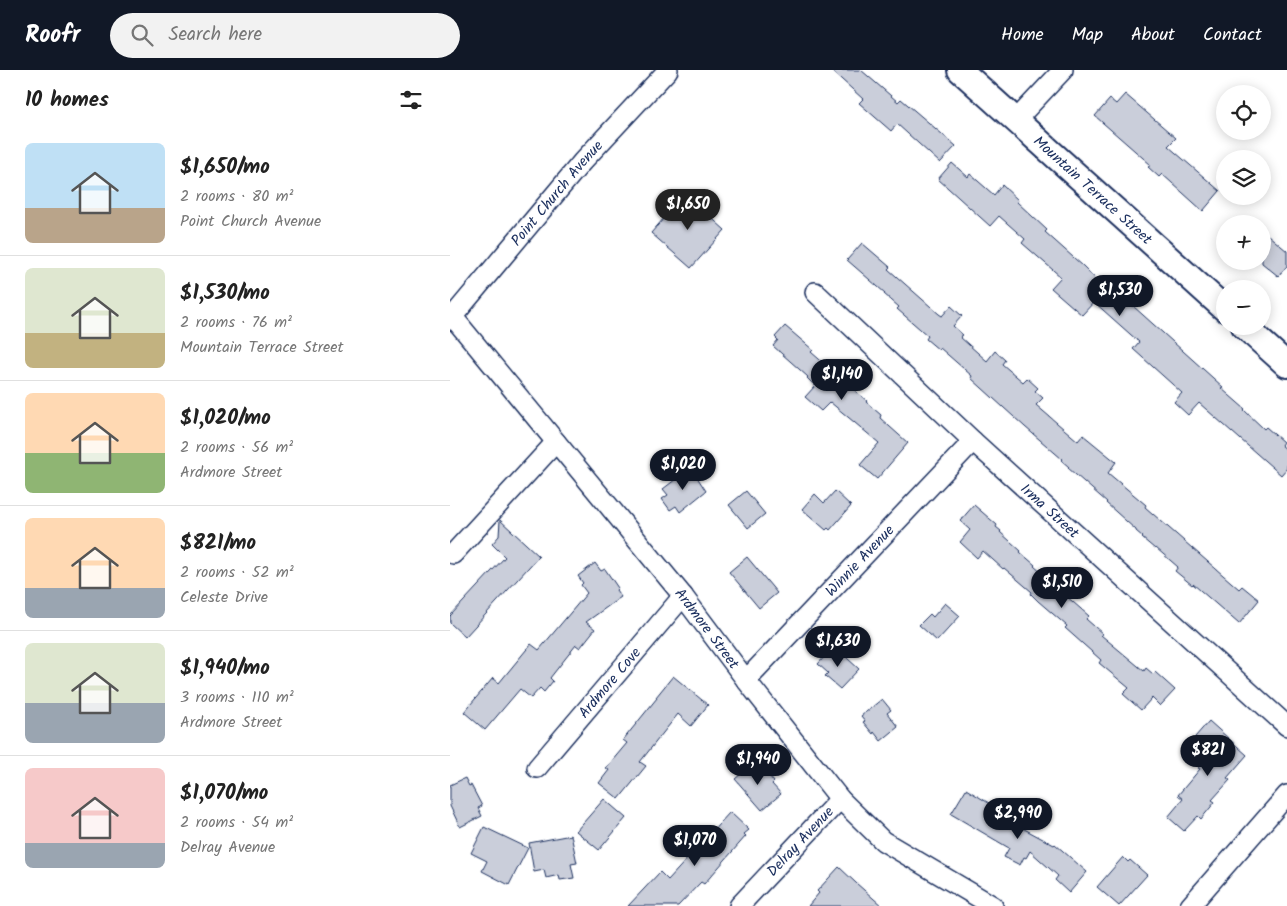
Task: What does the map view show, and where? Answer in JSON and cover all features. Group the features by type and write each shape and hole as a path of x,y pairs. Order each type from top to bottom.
{"street":[{"name":"Point Church Avenue","path":"451,318 582,162 668,70"},
{"name":"Mountain Terrace Street","path":"960,70 1216,301"},
{"path":"1016,120 1062,70"},
{"name":"Irma Street","path":"815,292 973,441 1287,726"},
{"name":"Ardmore Street","path":"451,318 683,596 746,680 840,799 883,842 993,906"},
{"path":"1254,335 1287,365"},
{"name":"Winnie Avenue","path":"746,680 973,441"},
{"path":"453,554 556,442"},
{"name":"Ardmore Cove","path":"537,768 683,596"},
{"path":"1190,906 1287,795"},
{"name":"Delray Avenue","path":"739,906 840,799"}],"building":[{"path":"831,70 861,70 898,102 901,99 956,146 940,163 897,124 891,131 859,103 863,99"},
{"path":"1125,94 1176,138 1168,146 1216,188 1216,196 1203,211 1162,174 1159,177 1148,167 1151,165 1095,116 1110,99 1116,104"},
{"path":"952,163 968,177 970,174 994,195 1002,185 1047,230 1045,232 1087,271 1113,294 1117,289 1134,304 1133,306 1223,387 1221,388 1264,429 1266,427 1283,442 1281,445 1287,450 1287,468 1281,475 1199,403 1188,415 1174,402 1182,393 1133,349 1139,342 1094,302 1082,315 1051,288 1061,277 1022,243 1025,239 999,216 990,226 938,179"},
{"path":"685,194 725,230 691,268 651,233"},
{"path":"1271,238 1287,251 1287,266 1278,276 1271,270"},
{"path":"862,243 939,314 942,316 951,306 962,316 953,326 963,335 960,337 987,361 995,351 1005,360 1002,364 1023,382 1027,378 1038,388 1035,391 1043,398 1036,405 1078,441 1083,435 1116,462 1108,473 1239,589 1242,586 1259,600 1239,624 1175,571 1178,567 1142,538 1107,502 1068,468 1062,459 971,378 972,376 940,348 939,350 926,339 928,336 897,309 899,307 885,293 847,260"},
{"path":"785,326 813,350 811,352 867,401 881,415 880,418 908,443 877,479 860,465 879,443 830,402 821,411 805,397 815,386 808,377 773,346 778,340 775,337"},
{"path":"689,469 695,474 706,491 680,512 676,506 670,510 662,499 668,495 663,489"},
{"path":"746,491 765,514 748,528 729,505"},
{"path":"835,491 851,506 830,530 828,528 826,530 802,509 815,494 824,503"},
{"path":"974,505 997,525 996,527 1000,532 1034,566 1089,616 1086,619 1103,634 1101,635 1144,671 1146,668 1153,674 1155,672 1175,690 1160,706 1152,698 1141,710 1123,694 1129,688 1099,663 1101,660 1065,628 1067,626 1038,601 1031,594 1032,592 983,551 977,558 960,542 970,530 960,521"},
{"path":"500,520 539,556 465,637 450,623 450,616 505,557 492,544 499,536"},
{"path":"747,557 777,593 759,608 729,572"},
{"path":"595,563 601,571 605,569 618,588 616,590 621,597 586,622 595,629 580,648 576,645 550,678 553,681 544,692 540,688 531,698 520,689 485,730 464,712 493,678 499,683 531,644 539,650 587,593 581,585 583,583 578,576"},
{"path":"945,603 960,616 937,641 919,625 930,614 933,617"},
{"path":"834,646 859,669 840,689 825,676 828,673 818,664"},
{"path":"673,676 708,705 691,726 678,714 640,762 646,766 619,799 599,783 609,770 606,768 627,743 623,740"},
{"path":"882,699 891,710 887,713 898,727 881,741 863,722 865,721 861,716"},
{"path":"1209,721 1247,755 1227,778 1230,780 1212,800 1215,802 1201,819 1198,816 1184,831 1168,817 1183,799 1178,795 1212,752 1195,737"},
{"path":"754,763 759,769 762,767 774,782 772,784 781,794 762,810 735,779"},
{"path":"465,778 482,806 478,808 482,816 460,827 450,806 450,785"},
{"path":"966,789 992,805 989,810 1055,844 1087,872 1069,893 1055,880 1058,876 1030,851 1020,865 1004,857 1009,848 951,814"},
{"path":"604,799 626,818 599,850 576,831"},
{"path":"730,812 749,830 744,834 746,836 704,884 701,882 678,906 628,906 660,872 668,880"},
{"path":"484,827 528,848 509,885 482,871 487,861 471,853"},
{"path":"571,835 577,863 571,864 574,878 560,880 559,875 546,878 544,870 534,872 529,843"},
{"path":"1123,857 1128,862 1130,860 1147,875 1119,906 1097,887"},
{"path":"839,867 882,906 808,906 819,893 817,891"}]}
